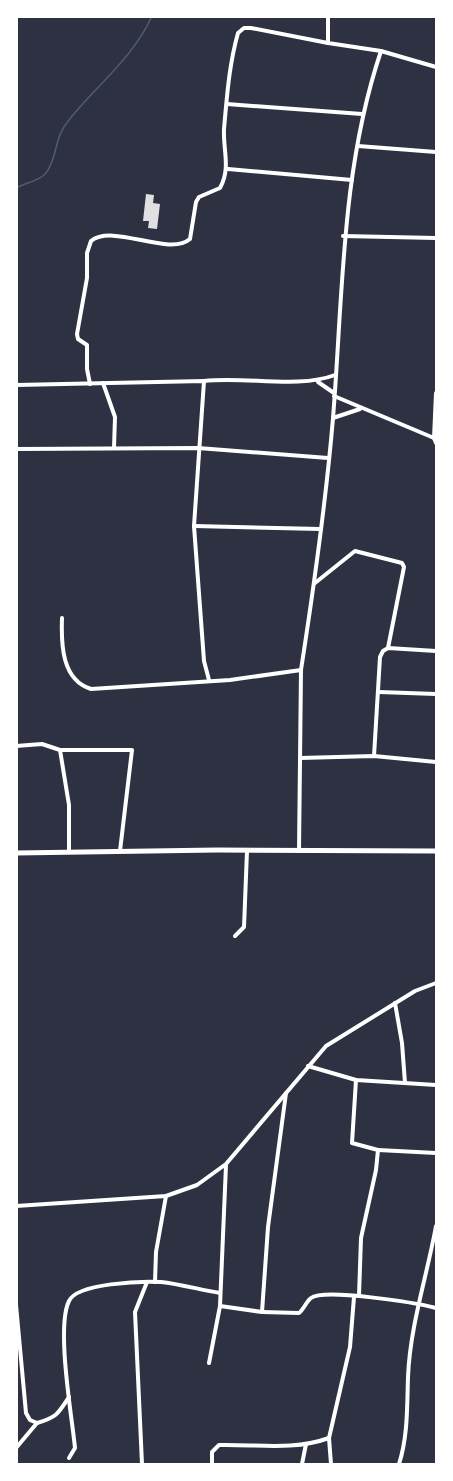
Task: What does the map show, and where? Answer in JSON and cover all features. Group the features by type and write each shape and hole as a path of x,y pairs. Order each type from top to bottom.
{"main road":[{"path":"16,853 247,850 436,851"}],"street":[{"path":"328,16 328,43"},
{"path":"90,384 87,369 87,345 78,339 77,334 87,278 87,253 92,241 104,235 185,243 192,233 196,202 199,197 220,188 228,169 224,148 228,78 238,33 244,28 251,28 381,51 436,67"},
{"path":"299,852 301,670 315,583 333,418 343,236 362,114 381,51"},
{"path":"227,104 362,114"},
{"path":"358,146 436,152"},
{"path":"228,169 352,180"},
{"path":"343,236 436,238"},
{"path":"16,385 236,379 318,382 335,375"},
{"path":"204,381 194,525 203,651 209,680"},
{"path":"318,382 361,409 435,441 436,393"},
{"path":"103,383 115,417 114,448"},
{"path":"333,418 361,409"},
{"path":"16,449 198,448 328,458"},
{"path":"194,525 320,530"},
{"path":"315,583 355,551 402,563 404,567 388,648"},
{"path":"62,618 61,636 67,671 78,683 87,687 135,687 301,670"},
{"path":"374,756 380,657 383,651 388,648 436,651"},
{"path":"379,692 436,694"},
{"path":"16,746 42,744 60,750 132,750 120,852"},
{"path":"60,750 70,813 69,852"},
{"path":"300,758 374,756 436,762"},
{"path":"235,936 244,927 247,850"},
{"path":"16,1206 166,1196 197,1185 226,1164 326,1046 395,1003 436,983"},
{"path":"395,1003 402,1043 405,1083"},
{"path":"308,1066 356,1080 436,1085"},
{"path":"356,1080 352,1143 378,1150 436,1153"},
{"path":"262,1312 268,1227 286,1091"},
{"path":"331,1464 329,1438 350,1347 361,1238 376,1170 378,1150"},
{"path":"209,1363 220,1306 226,1164"},
{"path":"155,1282 156,1252 166,1196"},
{"path":"399,1464 419,1303 436,1226"},
{"path":"69,1458 75,1448 65,1338 69,1299 76,1293 110,1284 147,1282 220,1293"},
{"path":"142,1464 135,1312 147,1282"},
{"path":"220,1306 262,1312 299,1313 311,1298 324,1294 419,1303 436,1308"},
{"path":"16,1305 26,1413 30,1420 37,1423"},
{"path":"16,1448 37,1423 57,1416 69,1396"},
{"path":"212,1464 212,1452 219,1445 273,1447 306,1444 329,1438"},
{"path":"302,1464 306,1444"}],"building":[{"path":"146,194 154,195 153,203 160,204 157,229 148,228 149,221 143,221"}],"waterway":[{"path":"16,188 45,174 51,164 64,127 125,58 152,16"}]}
